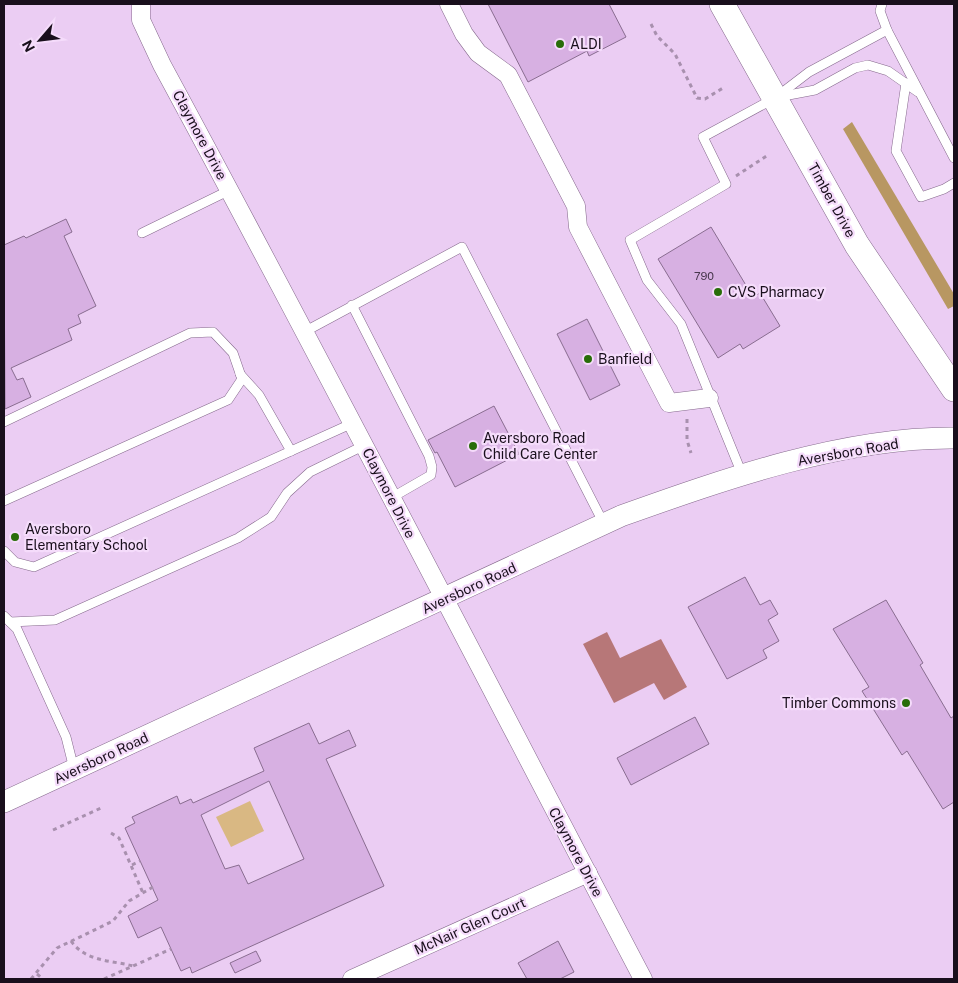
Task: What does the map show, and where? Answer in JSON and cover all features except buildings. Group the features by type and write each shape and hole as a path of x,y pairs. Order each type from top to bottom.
{"main road":[{"name":"Timber Drive","path":"722,4 857,245 954,389"}],"street":[{"name":"Claymore Drive","path":"140,4 141,20 162,65 365,445 444,600 644,979"},
{"path":"448,4 464,34 478,53 508,75 576,206 578,227 669,403 709,398"},
{"name":"Aversboro Road","path":"4,802 444,600 604,524 639,510 742,474 849,449 933,438 954,438"},
{"name":"McNair Glen Court","path":"352,979 588,873"}],"lane":[{"path":"882,4 880,11 886,30 954,158"},
{"path":"742,474 709,398 681,324 647,280 630,240 726,184 703,137 775,98 804,75 886,30"},
{"path":"775,98 815,90 855,68 868,65 888,71 919,92"},
{"path":"906,83 896,151 921,197 944,189 954,183"},
{"path":"142,233 230,190"},
{"path":"304,332 462,247 604,524"},
{"path":"352,305 429,456 432,467 431,475 391,498"},
{"path":"4,422 190,333 213,332 233,353 242,379 228,400 4,501"},
{"path":"240,374 260,395 291,451"},
{"path":"4,551 15,562 34,567 353,423"},
{"path":"7,619 55,620 238,538 271,517 287,493 310,472 365,445"},
{"path":"7,619 17,629 66,737 74,770"}],"path":[{"path":"650,24 657,36 675,54 697,98 705,99 723,88"},
{"path":"736,176 768,155"},
{"path":"686,413 687,440 691,453"},
{"path":"53,830 101,808"},
{"path":"111,833 119,838 132,865 142,893"},
{"path":"132,865 140,861"},
{"path":"31,979 57,948 113,921 129,901 153,887"},
{"path":"71,941 76,949 87,956 134,966"},
{"path":"104,979 171,949"},
{"path":"37,974 43,979"}],"shaded area":[{"path":"852,122 954,294 954,306 948,309 843,129"},
{"path":"607,632 620,658 661,639 687,687 664,700 654,683 614,703 583,644"},
{"path":"250,801 264,831 231,847 216,817"}],"place":[{"name":"ALDI","path":"560,44"},
{"name":"CVS Pharmacy","path":"718,292"},
{"name":"Banfield","path":"588,359"},
{"name":"Aversboro Road Child Care Center","path":"473,446"},
{"name":"Aversboro Elementary School","path":"15,537"},
{"name":"Timber Commons","path":"906,703"}]}
